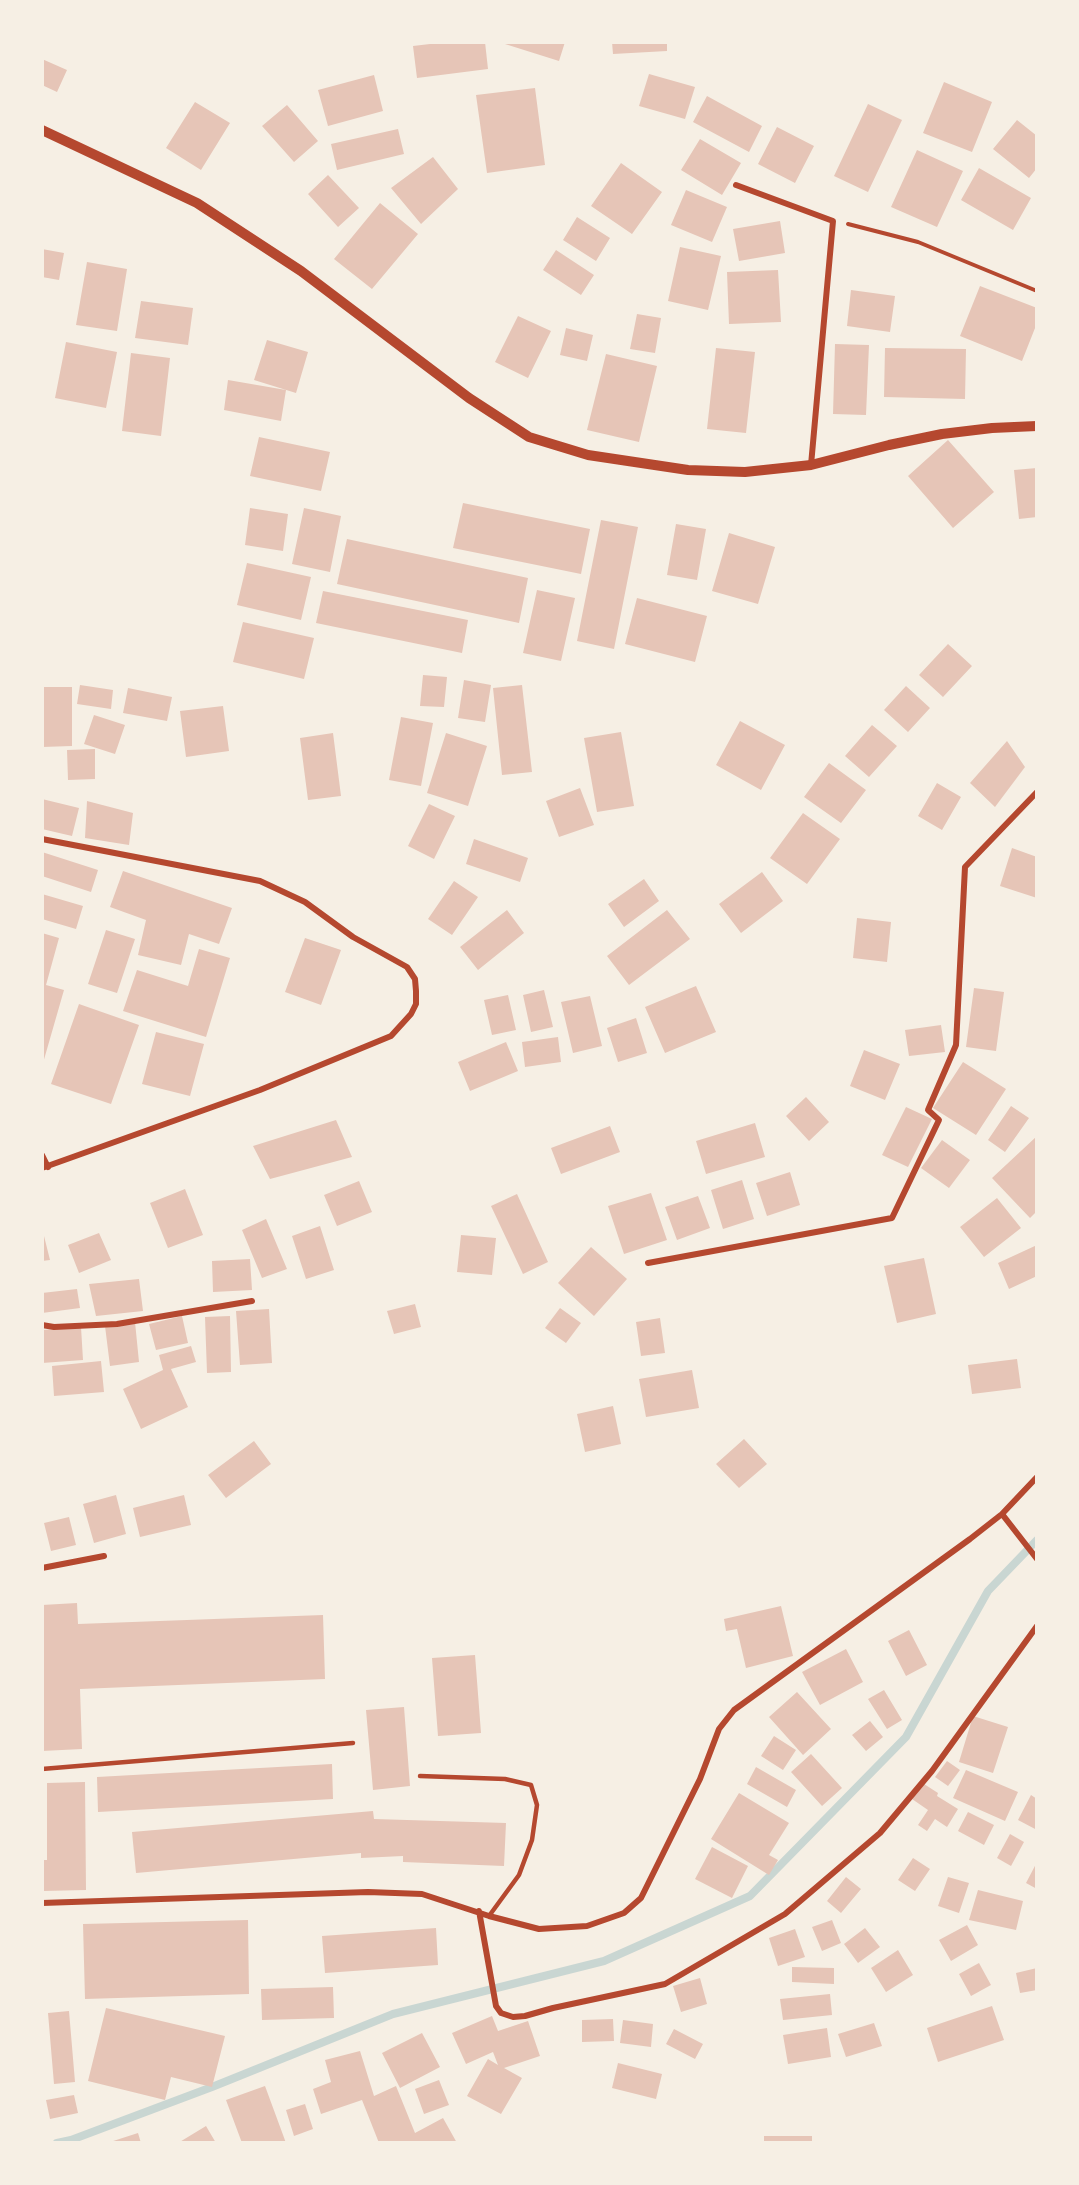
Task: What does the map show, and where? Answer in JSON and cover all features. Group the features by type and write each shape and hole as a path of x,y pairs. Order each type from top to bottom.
{"street":[{"path":"42,130 197,203 301,271 469,398 529,437 588,455 688,470 745,472 810,465 942,434 1037,426"},
{"path":"736,185 832,221 810,465"},
{"path":"648,1263 892,1218 939,1120 928,1110 956,1045 965,867 1037,792"},
{"path":"42,839 260,881 305,902 353,937 407,967 415,979 417,991 416,1004 411,1014 391,1036 261,1090 45,1168 42,1155"},
{"path":"42,1325 54,1327 117,1324 252,1301"},
{"path":"42,1904 368,1892 422,1894 489,1916 539,1929 587,1926 624,1913 642,1898 700,1779 719,1729 734,1710 970,1539 1002,1514 1037,1477"},
{"path":"1002,1514 1037,1559"},
{"path":"42,1568 104,1556"},
{"path":"479,1911 496,2006 501,2013 513,2017 525,2016 665,1984 785,1914 880,1833 932,1771 1037,1626"}],"lane":[{"path":"42,1769 352,1743"},
{"path":"420,1776 505,1779 531,1785 537,1805 532,1840 519,1875 489,1916"}],"path":[{"path":"832,221 918,242 1037,291"}],"building":[{"path":"447,42 485,42 488,69 417,78 413,46"},
{"path":"505,42 565,42 559,61 505,44"},
{"path":"612,42 667,42 667,51 613,54"},
{"path":"42,59 67,70 57,92 42,85"},
{"path":"649,74 695,87 685,119 639,106"},
{"path":"374,75 383,111 328,126 318,90"},
{"path":"944,82 992,102 972,152 923,133"},
{"path":"535,88 545,165 487,173 476,95"},
{"path":"707,96 762,126 749,152 693,122"},
{"path":"195,102 230,123 201,170 166,148"},
{"path":"868,104 902,120 868,192 834,176"},
{"path":"287,105 318,141 294,162 262,126"},
{"path":"1017,120 1037,136 1037,168 1029,178 993,149"},
{"path":"777,127 814,146 795,183 758,164"},
{"path":"398,129 404,154 337,170 331,144"},
{"path":"700,139 741,163 722,195 681,170"},
{"path":"917,150 963,171 937,227 891,207"},
{"path":"433,157 458,189 421,224 391,188"},
{"path":"621,163 662,192 632,234 591,206"},
{"path":"979,168 1031,198 1013,230 961,200"},
{"path":"328,175 359,208 338,227 308,194"},
{"path":"686,190 727,207 712,242 671,225"},
{"path":"380,203 418,234 372,289 334,259"},
{"path":"577,217 610,238 596,261 563,240"},
{"path":"780,221 785,253 739,261 733,229"},
{"path":"680,247 721,256 708,310 668,301"},
{"path":"42,249 64,253 59,280 42,277"},
{"path":"556,250 594,275 581,295 543,270"},
{"path":"87,262 127,269 117,331 76,325"},
{"path":"778,270 781,322 729,324 727,272"},
{"path":"980,286 1037,308 1037,323 1022,361 960,336"},
{"path":"851,290 895,296 890,332 847,326"},
{"path":"141,301 193,308 188,345 135,338"},
{"path":"637,314 661,318 655,353 630,349"},
{"path":"518,316 551,331 528,378 495,362"},
{"path":"566,328 593,335 587,361 560,355"},
{"path":"267,340 308,352 296,393 254,380"},
{"path":"66,342 117,352 106,408 55,398"},
{"path":"835,344 869,345 866,415 833,414"},
{"path":"716,348 755,352 746,433 707,429"},
{"path":"885,348 966,349 965,399 884,397"},
{"path":"131,353 170,358 161,436 122,431"},
{"path":"606,354 657,366 639,442 587,430"},
{"path":"228,380 286,390 281,421 224,410"},
{"path":"259,437 330,452 321,491 250,476"},
{"path":"948,440 994,492 953,528 908,476"},
{"path":"1037,468 1037,517 1019,519 1014,470"},
{"path":"463,503 590,529 581,574 453,548"},
{"path":"250,508 288,514 283,551 245,545"},
{"path":"304,508 341,516 330,572 292,564"},
{"path":"601,520 638,527 614,649 577,641"},
{"path":"676,524 706,529 697,580 667,575"},
{"path":"729,533 775,547 758,604 712,591"},
{"path":"347,539 528,578 519,623 337,584"},
{"path":"247,563 311,577 301,620 237,605"},
{"path":"537,590 575,598 561,661 523,653"},
{"path":"323,591 468,620 462,653 316,623"},
{"path":"637,598 707,616 695,662 625,644"},
{"path":"243,622 314,638 304,679 233,662"},
{"path":"948,644 972,666 943,697 919,675"},
{"path":"423,675 447,677 444,707 420,706"},
{"path":"464,680 491,685 485,722 458,718"},
{"path":"80,685 113,690 111,709 77,704"},
{"path":"522,685 532,772 502,775 493,688"},
{"path":"906,686 930,708 908,732 884,710"},
{"path":"42,687 72,687 72,746 42,747"},
{"path":"128,688 172,697 167,721 123,713"},
{"path":"223,706 229,751 186,757 180,711"},
{"path":"94,715 125,725 115,754 84,744"},
{"path":"401,717 433,723 421,786 389,780"},
{"path":"740,721 785,745 761,790 716,765"},
{"path":"872,725 897,746 869,777 845,756"},
{"path":"621,732 634,806 597,812 584,738"},
{"path":"333,733 341,796 308,800 300,738"},
{"path":"446,733 487,746 468,806 427,793"},
{"path":"1007,741 1025,767 995,807 970,783"},
{"path":"95,749 95,779 68,780 67,750"},
{"path":"829,763 866,790 841,823 804,797"},
{"path":"937,783 961,797 942,830 918,816"},
{"path":"580,788 594,825 559,837 546,801"},
{"path":"42,799 79,808 72,836 42,829"},
{"path":"87,801 133,813 129,845 85,838"},
{"path":"429,804 455,816 434,859 408,846"},
{"path":"803,813 840,839 807,884 770,858"},
{"path":"474,839 528,858 520,882 466,864"},
{"path":"1012,848 1037,857 1037,898 1000,886"},
{"path":"42,852 98,870 91,892 42,876"},
{"path":"123,871 232,908 219,944 189,934 181,965 138,955 146,920 110,907"},
{"path":"762,872 783,901 741,933 719,904"},
{"path":"644,879 659,901 624,927 608,904"},
{"path":"454,881 478,897 452,935 428,919"},
{"path":"42,894 83,906 76,929 42,919"},
{"path":"507,910 524,933 478,970 460,947"},
{"path":"667,910 690,939 629,985 607,956"},
{"path":"857,918 891,922 887,962 853,958"},
{"path":"106,930 135,939 117,993 88,984"},
{"path":"42,933 59,938 46,985 64,990 43,1063"},
{"path":"305,938 341,950 321,1005 285,992"},
{"path":"199,949 230,958 206,1037 123,1011 137,970 188,986"},
{"path":"696,986 716,1032 665,1053 645,1007"},
{"path":"974,988 1004,992 996,1051 966,1047"},
{"path":"544,990 553,1027 531,1032 523,995"},
{"path":"508,995 516,1030 492,1035 484,1000"},
{"path":"590,996 602,1046 573,1053 561,1002"},
{"path":"79,1004 139,1025 111,1104 51,1084"},
{"path":"636,1018 647,1053 618,1062 607,1028"},
{"path":"941,1025 945,1052 909,1056 905,1030"},
{"path":"156,1032 204,1044 190,1096 142,1084"},
{"path":"558,1037 561,1062 525,1067 522,1042"},
{"path":"506,1042 518,1071 470,1091 458,1062"},
{"path":"864,1050 900,1064 885,1100 850,1086"},
{"path":"963,1062 1006,1089 976,1135 933,1108"},
{"path":"806,1097 829,1122 809,1141 786,1116"},
{"path":"1011,1106 1029,1118 1005,1152 988,1140"},
{"path":"906,1107 932,1119 908,1167 882,1155"},
{"path":"336,1120 352,1157 270,1179 253,1146"},
{"path":"755,1123 765,1157 706,1174 696,1141"},
{"path":"610,1126 620,1152 561,1174 551,1148"},
{"path":"1037,1136 1037,1211 1030,1218 992,1178"},
{"path":"942,1140 970,1160 949,1188 921,1168"},
{"path":"790,1172 800,1205 767,1216 756,1183"},
{"path":"742,1180 754,1219 723,1229 711,1190"},
{"path":"359,1181 372,1212 337,1226 324,1195"},
{"path":"185,1189 203,1235 168,1248 150,1203"},
{"path":"651,1193 667,1240 624,1254 608,1206"},
{"path":"517,1194 548,1262 523,1274 491,1206"},
{"path":"698,1196 710,1228 677,1240 665,1207"},
{"path":"997,1198 1021,1228 984,1257 960,1227"},
{"path":"266,1219 287,1269 262,1278 242,1230"},
{"path":"320,1226 334,1270 306,1279 292,1236"},
{"path":"42,1228 50,1260 42,1261"},
{"path":"99,1233 111,1260 79,1273 68,1245"},
{"path":"461,1235 496,1238 492,1275 457,1272"},
{"path":"1037,1245 1037,1276 1009,1289 998,1263"},
{"path":"591,1247 627,1279 594,1316 558,1283"},
{"path":"924,1258 936,1314 897,1323 884,1266"},
{"path":"250,1259 252,1290 213,1292 212,1261"},
{"path":"139,1279 143,1311 96,1316 89,1284"},
{"path":"77,1289 80,1308 42,1313 42,1293"},
{"path":"415,1304 421,1327 394,1334 387,1311"},
{"path":"560,1308 581,1323 566,1343 545,1328"},
{"path":"269,1309 272,1363 240,1365 236,1311"},
{"path":"182,1316 188,1343 156,1350 149,1324"},
{"path":"230,1316 231,1372 207,1373 205,1317"},
{"path":"660,1318 665,1353 641,1356 636,1322"},
{"path":"135,1322 139,1362 110,1366 105,1326"},
{"path":"81,1327 83,1360 42,1363 42,1330"},
{"path":"191,1346 196,1362 171,1369 188,1407 141,1429 123,1389 163,1370 159,1355"},
{"path":"1017,1359 1021,1388 972,1394 968,1365"},
{"path":"101,1361 104,1392 54,1396 52,1366"},
{"path":"692,1370 699,1408 646,1417 639,1379"},
{"path":"613,1406 621,1444 585,1452 577,1414"},
{"path":"744,1439 767,1464 739,1488 716,1464"},
{"path":"254,1441 271,1464 226,1498 208,1475"},
{"path":"116,1495 126,1534 94,1543 83,1504"},
{"path":"184,1495 191,1525 140,1537 133,1508"},
{"path":"69,1517 76,1545 51,1551 44,1523"},
{"path":"77,1603 78,1624 323,1615 325,1679 80,1689 82,1749 42,1751 42,1605"},
{"path":"781,1606 793,1656 746,1668 737,1629 726,1631 724,1619"},
{"path":"909,1630 927,1665 906,1676 888,1641"},
{"path":"846,1649 863,1682 820,1705 802,1672"},
{"path":"475,1655 481,1733 438,1736 432,1658"},
{"path":"884,1690 902,1720 887,1729 868,1699"},
{"path":"797,1692 831,1729 803,1755 769,1717"},
{"path":"404,1707 410,1786 373,1790 366,1710"},
{"path":"973,1716 1008,1727 993,1773 959,1762"},
{"path":"870,1721 883,1737 866,1751 852,1735"},
{"path":"774,1736 796,1750 783,1770 761,1756"},
{"path":"811,1754 842,1788 822,1806 791,1772"},
{"path":"947,1761 960,1770 948,1786 935,1777"},
{"path":"332,1764 333,1799 98,1812 97,1777"},
{"path":"756,1767 796,1790 787,1807 747,1784"},
{"path":"966,1770 1018,1792 1005,1821 953,1798"},
{"path":"85,1782 86,1890 42,1891 42,1860 47,1860 47,1783"},
{"path":"924,1784 938,1793 937,1796 958,1809 947,1827 935,1819 927,1831 918,1825 928,1810 912,1799"},
{"path":"739,1793 789,1823 769,1855 778,1860 769,1875 711,1839"},
{"path":"1031,1795 1037,1799 1037,1830 1018,1820"},
{"path":"373,1811 374,1819 506,1823 504,1866 403,1862 403,1856 361,1858 361,1853 136,1873 132,1832"},
{"path":"968,1812 994,1825 984,1845 958,1831"},
{"path":"1010,1834 1024,1842 1011,1866 997,1858"},
{"path":"712,1847 748,1866 732,1898 695,1879"},
{"path":"913,1858 930,1869 915,1891 898,1880"},
{"path":"1037,1862 1037,1889 1026,1883"},
{"path":"846,1877 861,1889 841,1913 827,1901"},
{"path":"948,1877 969,1883 959,1913 938,1906"},
{"path":"978,1890 1023,1901 1016,1930 969,1920"},
{"path":"248,1920 249,1994 85,1999 83,1924"},
{"path":"832,1920 841,1943 822,1951 812,1927"},
{"path":"967,1925 978,1945 951,1961 939,1940"},
{"path":"436,1928 438,1965 325,1973 322,1936"},
{"path":"865,1928 880,1947 858,1963 844,1944"},
{"path":"795,1929 805,1957 778,1966 769,1938"},
{"path":"898,1950 913,1975 886,1992 871,1968"},
{"path":"979,1963 991,1985 971,1996 959,1974"},
{"path":"792,1967 834,1968 834,1984 792,1982"},
{"path":"1037,1968 1037,1990 1020,1993 1016,1973"},
{"path":"700,1978 707,2004 681,2012 673,1986"},
{"path":"333,1987 334,2018 262,2020 261,1989"},
{"path":"830,1994 832,2015 783,2020 780,1999"},
{"path":"992,2006 1004,2040 938,2062 927,2028"},
{"path":"106,2008 225,2036 212,2087 171,2077 165,2100 88,2081"},
{"path":"69,2011 75,2082 54,2084 48,2013"},
{"path":"492,2016 498,2031 528,2021 540,2056 504,2068 522,2078 501,2114 467,2096 488,2059 498,2065 493,2052 466,2064 452,2033"},
{"path":"613,2019 614,2041 582,2042 582,2020"},
{"path":"623,2020 653,2024 651,2047 620,2043"},
{"path":"874,2023 882,2046 846,2057 838,2034"},
{"path":"827,2028 831,2057 788,2064 783,2035"},
{"path":"674,2029 703,2044 695,2059 666,2044"},
{"path":"422,2033 440,2067 400,2088 382,2053"},
{"path":"360,2051 374,2096 396,2086 415,2133 443,2118 457,2143 379,2143 362,2100 321,2114 313,2089 331,2082 325,2060"},
{"path":"618,2063 662,2074 656,2099 612,2088"},
{"path":"439,2080 449,2105 424,2114 415,2089"},
{"path":"265,2086 286,2143 242,2143 226,2100"},
{"path":"74,2095 78,2113 50,2119 46,2100"},
{"path":"305,2104 313,2129 294,2136 286,2110"},
{"path":"206,2126 216,2143 178,2143"},
{"path":"138,2133 141,2143 107,2143"},
{"path":"764,2136 812,2136 812,2143 764,2143"}],"waterway":[{"path":"57,2143 71,2140 212,2087 393,2014 604,1961 750,1896 906,1737 988,1591 1037,1540"}]}
